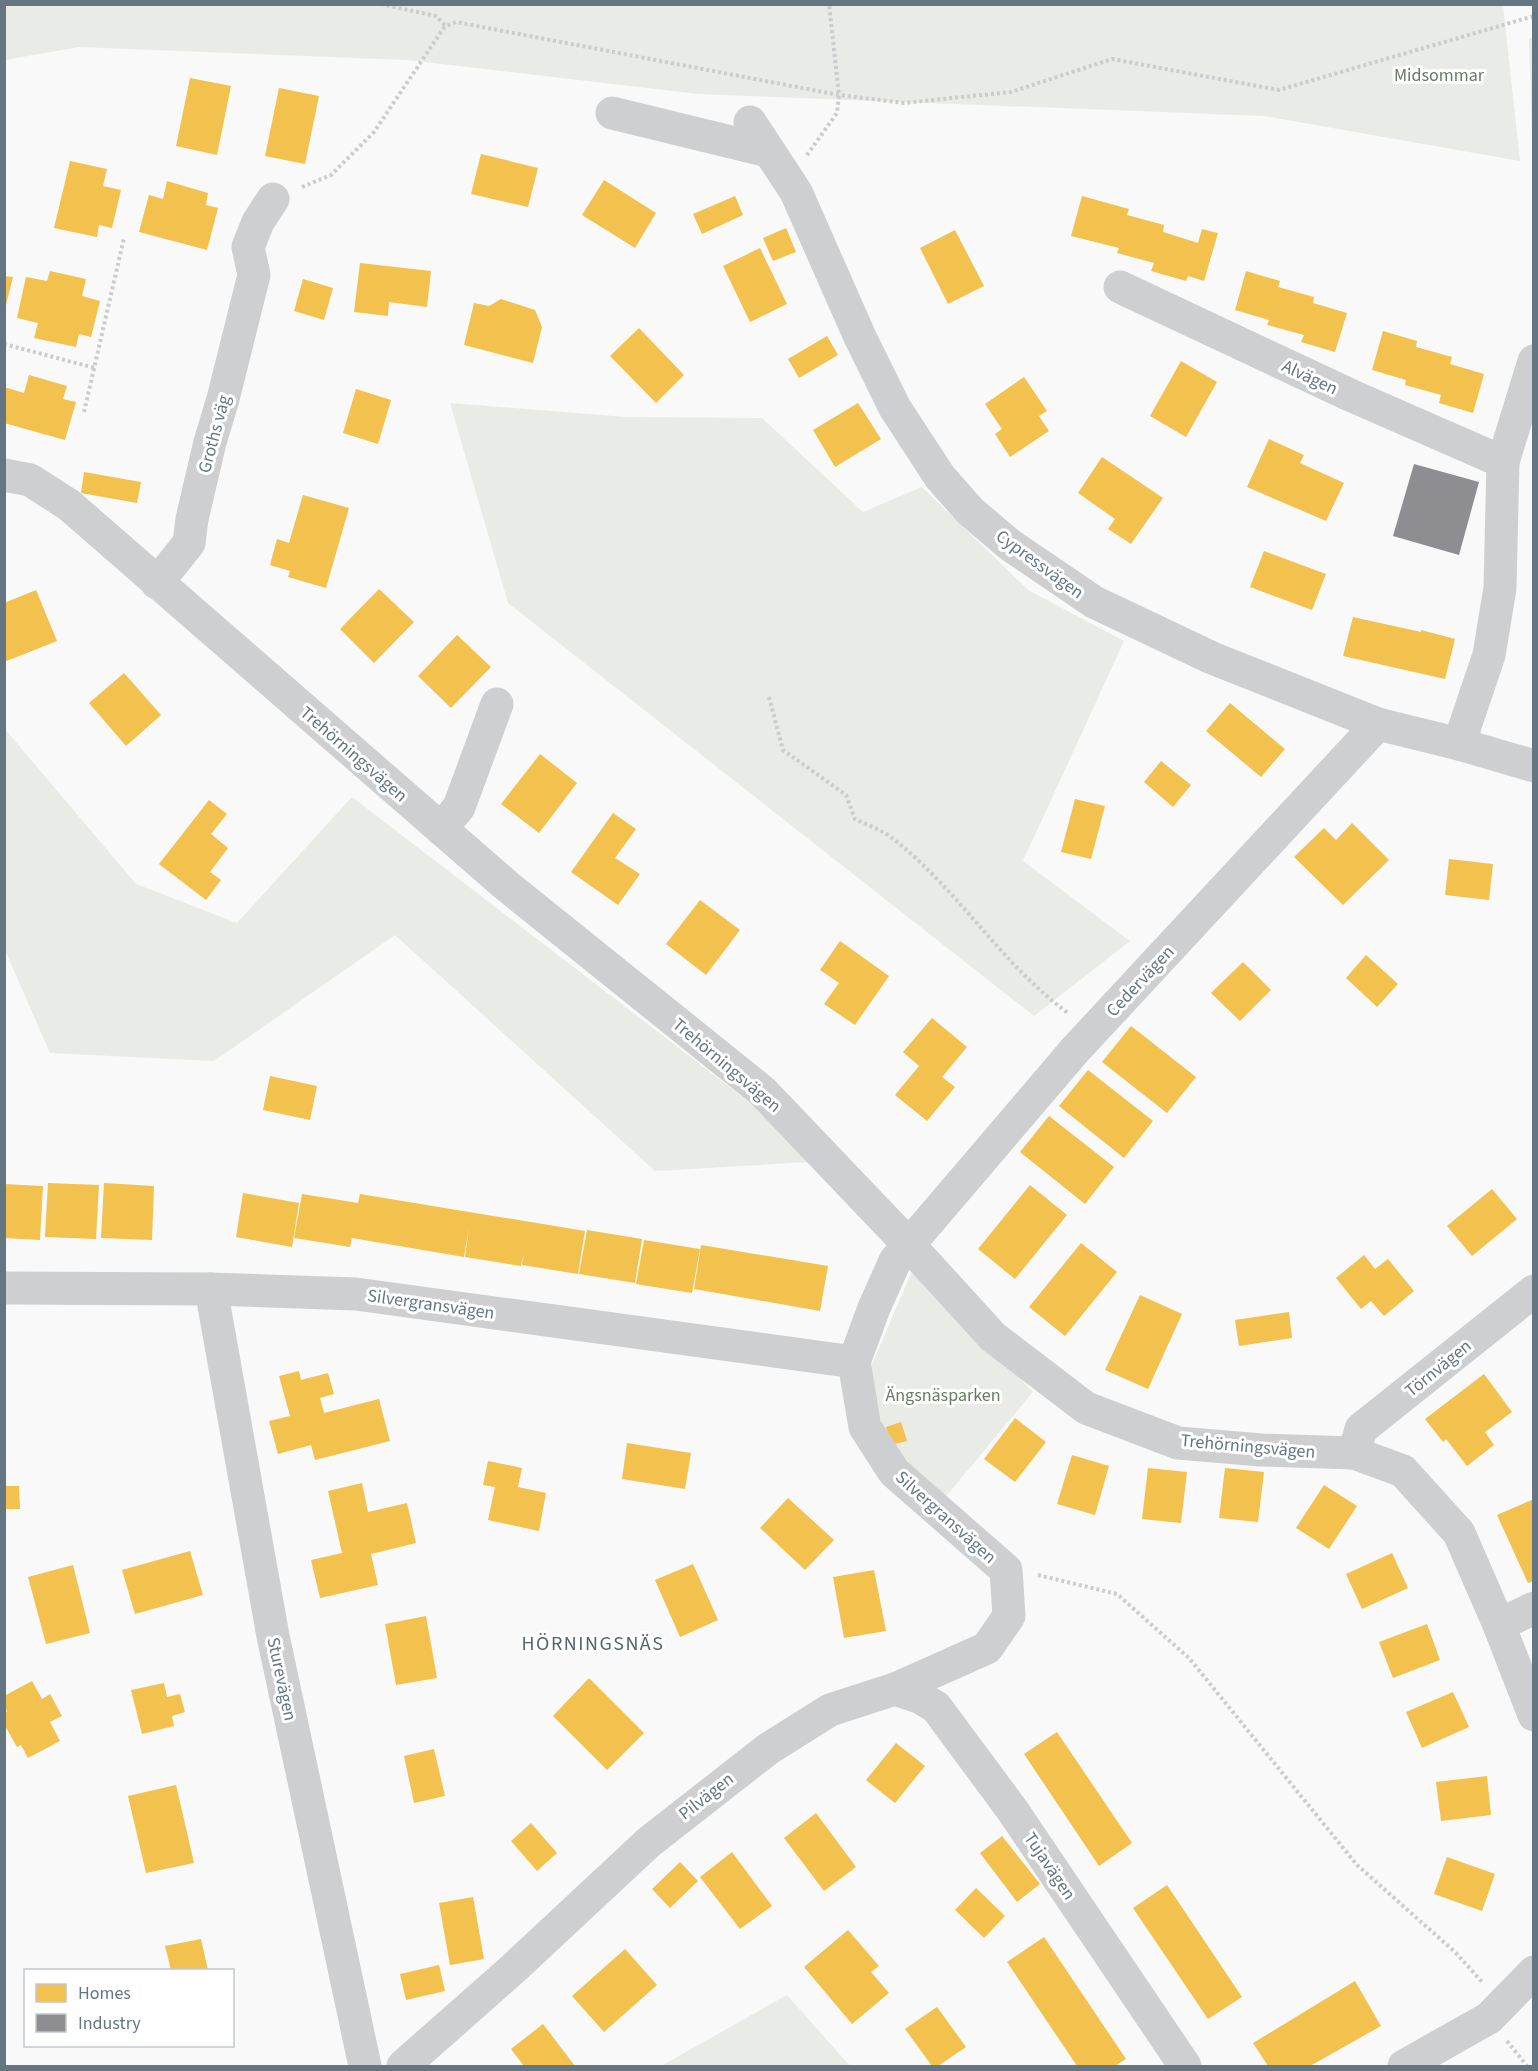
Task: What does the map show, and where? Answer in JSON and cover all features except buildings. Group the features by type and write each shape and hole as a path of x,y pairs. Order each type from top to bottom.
{"street":[{"path":"612,113 777,164"},
{"name":"Cypressvägen","path":"750,122 796,192 860,337 895,408 940,477 970,511 1010,545 1094,602 1212,658 1378,724 1459,744 1533,766"},
{"name":"Groths väg","path":"157,583 189,543 192,519 210,442 254,275 248,247 258,222 273,199"},
{"name":"Alvägen","path":"1120,287 1350,395 1503,462"},
{"path":"1459,744 1490,655 1500,588 1503,462 1533,360"},
{"name":"Trehörningsvägen","path":"4,475 30,480 69,505 507,886 762,1091 910,1245 993,1337 1086,1408 1178,1443 1261,1450 1354,1454 1403,1471 1459,1533 1499,1625 1533,1715"},
{"path":"441,829 459,807 497,704"},
{"name":"Cedervägen","path":"910,1245 1093,1032 1378,724"},
{"name":"Silvergransvägen","path":"910,1245 895,1261 854,1362 865,1427 894,1472 1006,1570"},
{"name":"Silvergransvägen","path":"4,1288 211,1289 356,1294 854,1362"},
{"name":"Sturevägen","path":"211,1289 273,1636 365,2067"},
{"name":"Törnvägen","path":"1354,1454 1361,1429 1533,1291"},
{"name":"Pilvägen","path":"403,2067 514,1968 649,1842 768,1749 830,1710 895,1689 987,1648 1009,1616 1006,1570"},
{"path":"1499,1625 1533,1608"},
{"name":"Tujavägen","path":"895,1689 919,1696 936,1707 1013,1811 1185,2067"},
{"path":"1404,2067 1489,2018 1533,1972"}],"path":[{"path":"381,4 435,16 446,26"},
{"path":"777,164 802,162 837,113 839,95 829,4"},
{"path":"273,199 331,175 374,132 446,26 456,22 839,95 904,103 1011,92 1112,59 1279,90 1533,16"},
{"path":"84,412 124,238"},
{"path":"4,344 95,368"},
{"path":"769,697 783,750 846,795 855,819 891,836 935,876 1052,1002 1093,1032"},
{"path":"1006,1570 1055,1578 1117,1594 1190,1658 1357,1865 1455,1953 1501,2003"}],"green space":[{"name":"Midsommar","path":"5,4 1503,5 1520,161 1264,116 699,94 407,60 79,47 5,60"},
{"path":"1534,37 1533,141 1529,39"},
{"path":"450,403 626,417 762,418 863,512 922,487 1028,590 1124,641 1023,861 1130,941 1034,1016 508,603"},
{"path":"4,728 136,884 237,923 352,797 826,1161 655,1171 395,935 214,1061 50,1053 5,950"},
{"name":"Ängsnäsparken","path":"913,1269 1033,1392 943,1500 887,1446 870,1369"},
{"path":"787,1995 850,2066 661,2066"}],"district":[{"name":"HÖRNINGSNÄS","path":"593,1643"}]}
